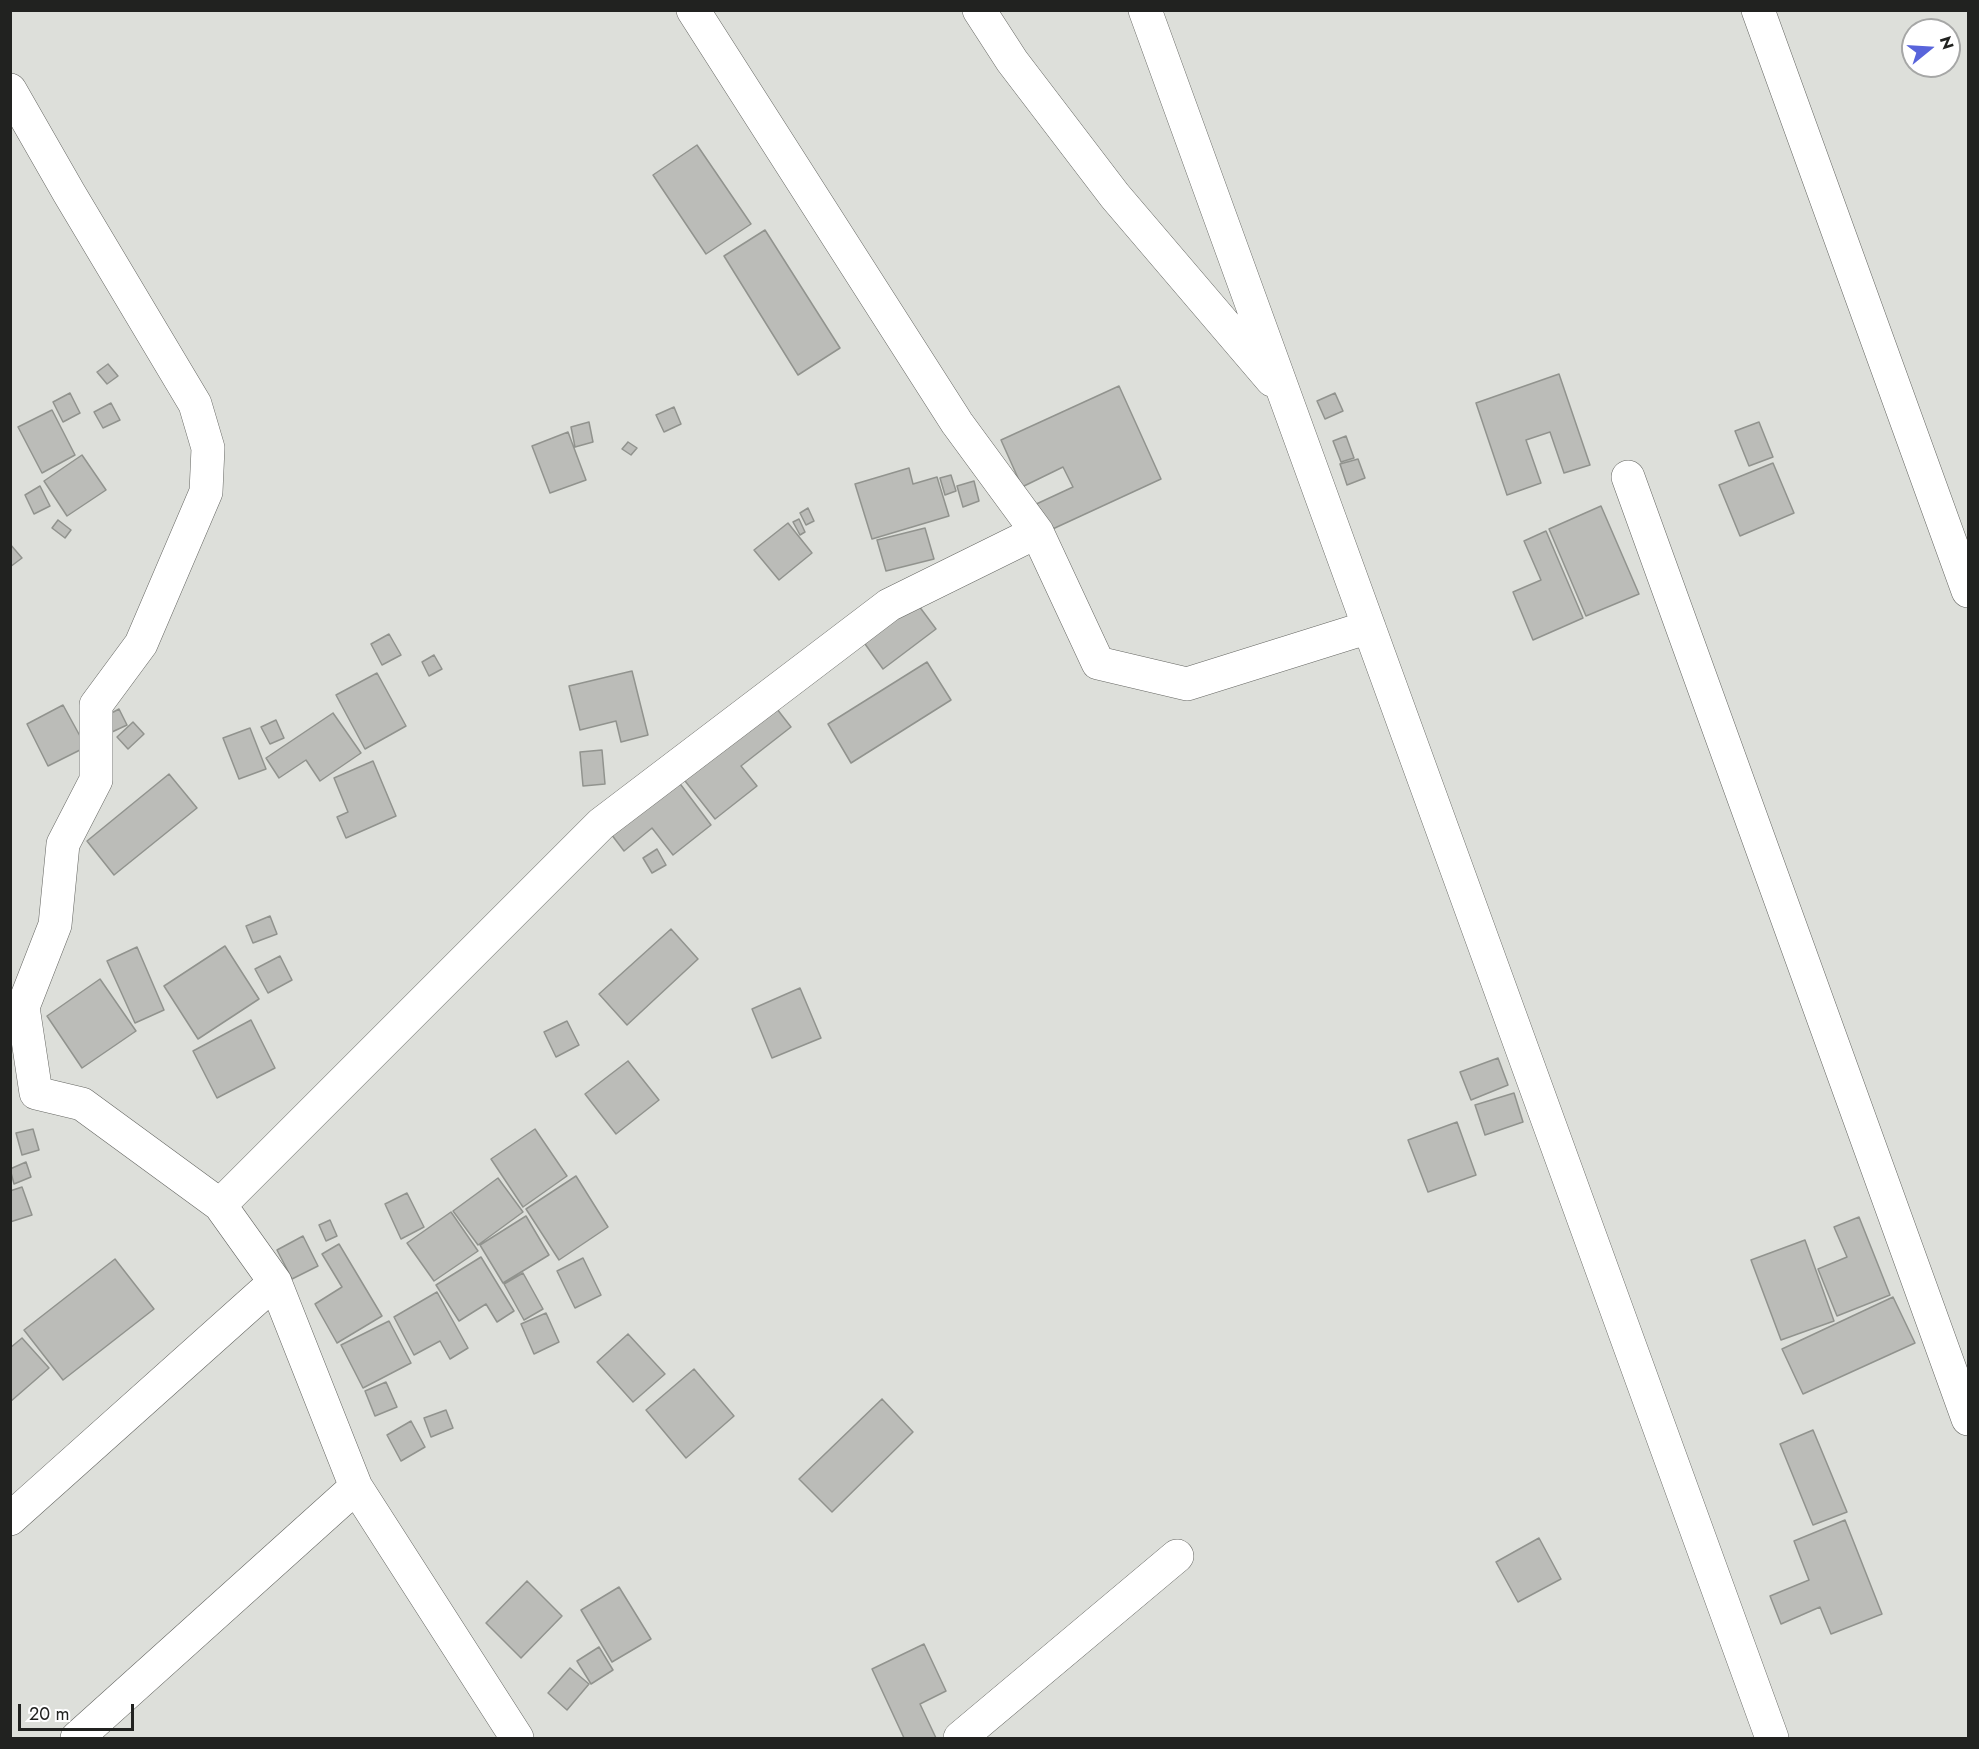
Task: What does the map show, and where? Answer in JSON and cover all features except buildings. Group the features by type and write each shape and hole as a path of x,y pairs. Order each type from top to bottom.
{"street":[{"path":"693,10 957,423 1037,532 1098,663 1187,684 1369,627"},
{"path":"979,10 1012,61 1115,196 1285,396"},
{"path":"1145,10 1772,1738"},
{"path":"1758,10 1968,591"},
{"path":"10,90 195,405 208,448 206,492 150,624 141,644 96,705 96,780 63,844 55,925 23,1008 36,1093 82,1104 220,1205 274,1282 356,1487 517,1738"},
{"path":"1628,477 1968,1419"},
{"path":"220,1205 601,824 889,605 1037,532"},
{"path":"10,1519 274,1282"},
{"path":"77,1738 356,1487"},
{"path":"960,1738 1177,1556"}]}
